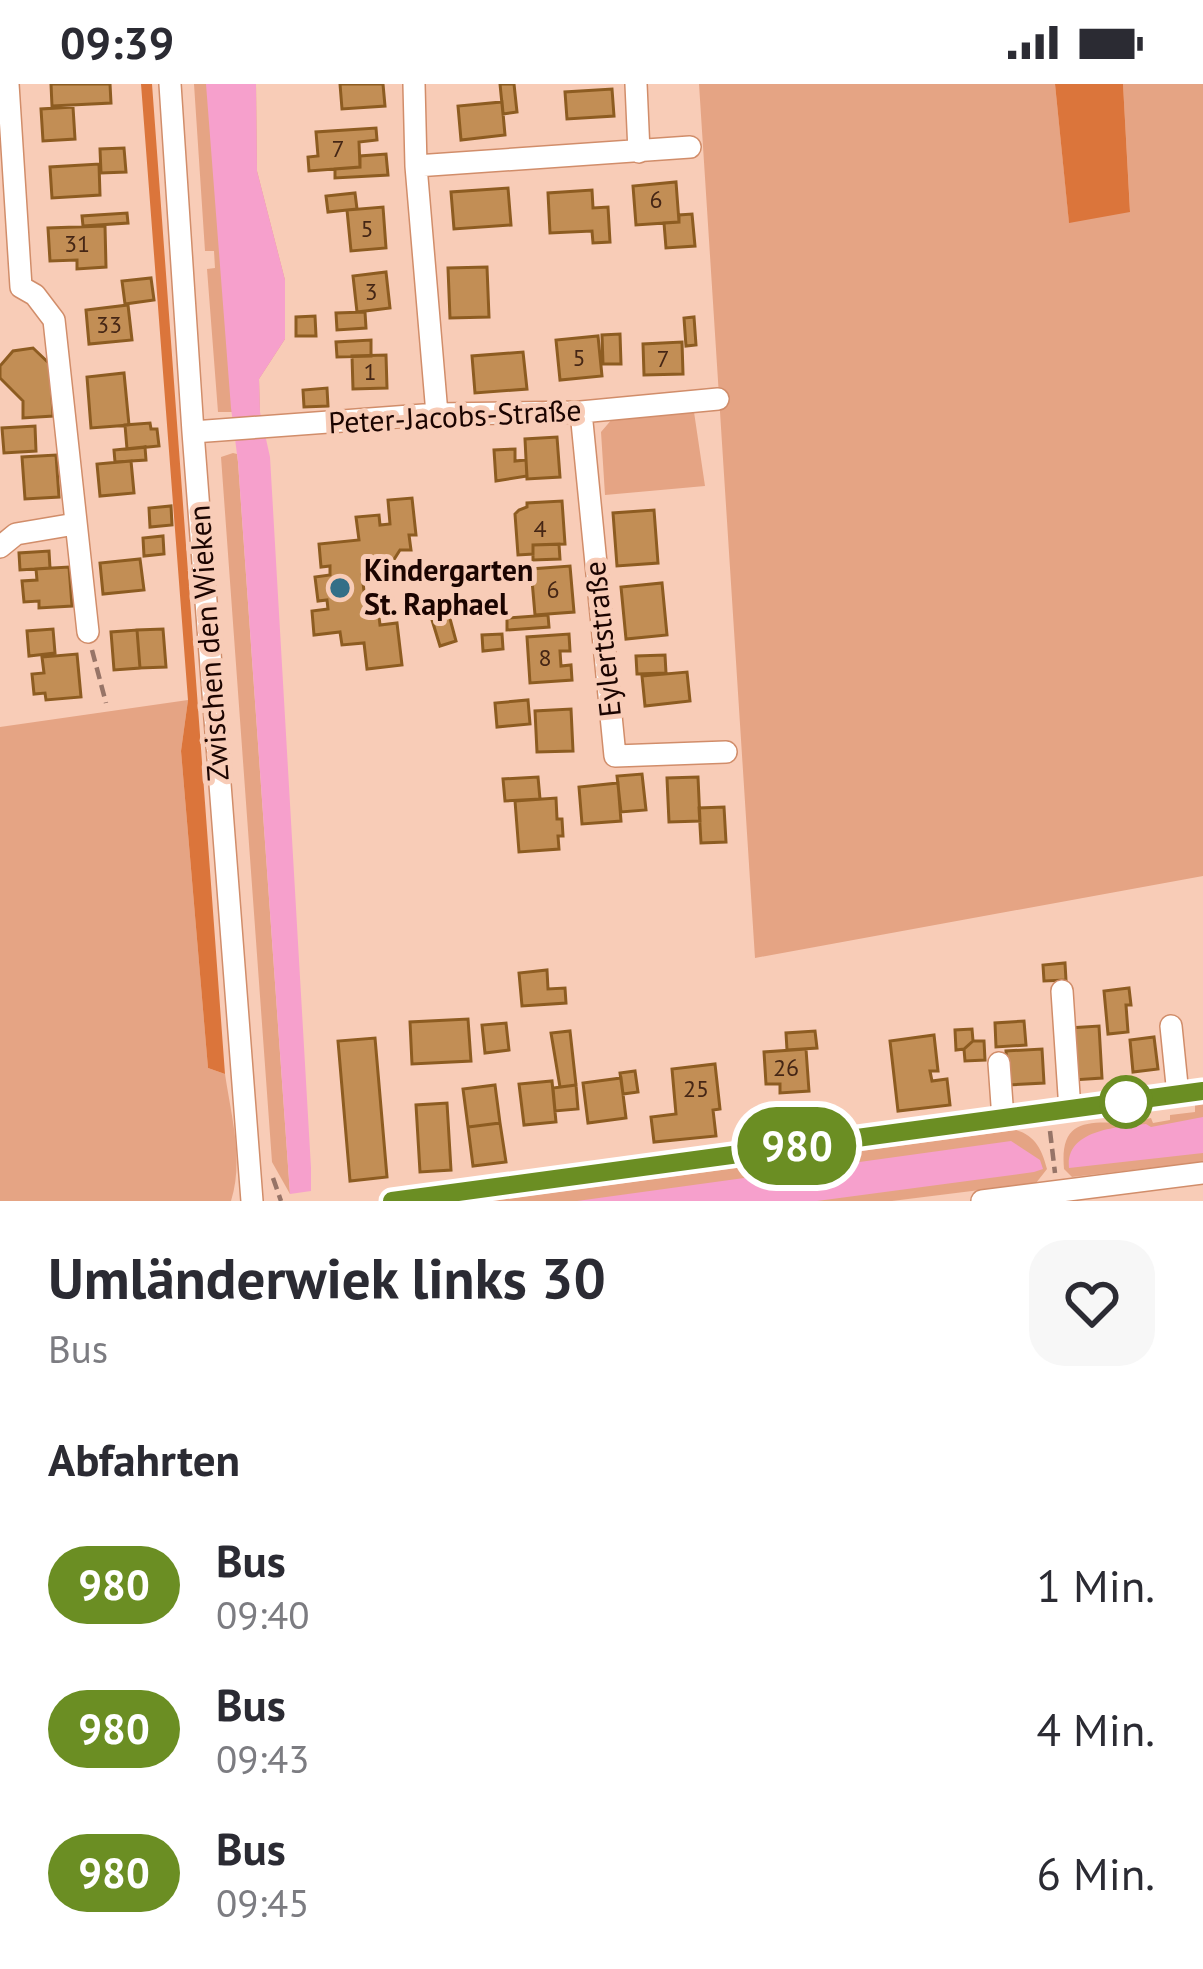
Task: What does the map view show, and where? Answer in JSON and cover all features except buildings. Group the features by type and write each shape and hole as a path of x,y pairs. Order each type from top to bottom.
{"street":[{"path":"8,84 11,289 35,295 54,320 88,632"},
{"name":"Zwischen den Wieken","path":"170,84 252,1201"},
{"path":"414,84 416,166 437,414"},
{"path":"636,84 639,152"},
{"path":"416,166 690,147"},
{"name":"Peter-Jacobs-Straße","path":"193,433 437,414 581,412 718,399"},
{"name":"Eylertstraße","path":"581,412 615,756 726,752"},
{"path":"0,547 16,535 75,524"},
{"path":"1062,991 1070,1110"},
{"path":"1171,1026 1178,1095"},
{"path":"999,1063 1003,1119"},
{"path":"392,1201 1203,1091"},
{"path":"982,1201 1203,1173"}],"path":[{"path":"88,632 106,703"},
{"path":"1052,1152 1056,1174"}],"shaded area":[{"path":"141,84 152,84 225,1074 208,1068 181,751 188,700"},
{"path":"194,84 256,84 257,171 285,280 285,339 259,379 260,412 218,412 207,269 215,268 214,251 205,251"},
{"path":"206,84 256,84 257,171 285,280 285,339 259,379 260,412 270,457 311,1168 311,1191 290,1194 238,462"},
{"path":"699,84 1055,84 1069,222 1130,211 1123,84 1203,84 1203,876 755,958"},
{"path":"1055,84 1123,84 1130,212 1069,223"},
{"path":"694,412 705,486 605,495 601,432 613,418"},
{"path":"233,453 238,462 290,1194 272,1162 221,457"},
{"path":"188,700 181,751 208,1068 225,1074 236,1154 231,1201 0,1201 0,727"},
{"path":"1203,1104 1203,1162 1072,1177 1064,1169 1066,1142 1076,1128 1151,1118 1153,1123 1170,1120 1170,1115 1195,1112 1195,1105"},
{"path":"1203,1117 1203,1153 1069,1168 1076,1145 1096,1132"},
{"path":"1016,1130 1033,1140 1043,1156 1047,1169 1036,1183 892,1201 492,1201"},
{"path":"1011,1141 1040,1160 1043,1169 817,1201 577,1201"}],"bus line":[{"name":"980","path":"392,1201 1203,1091"}],"place":[{"name":"Kindergarten St. Raphael","path":"340,588"}]}
